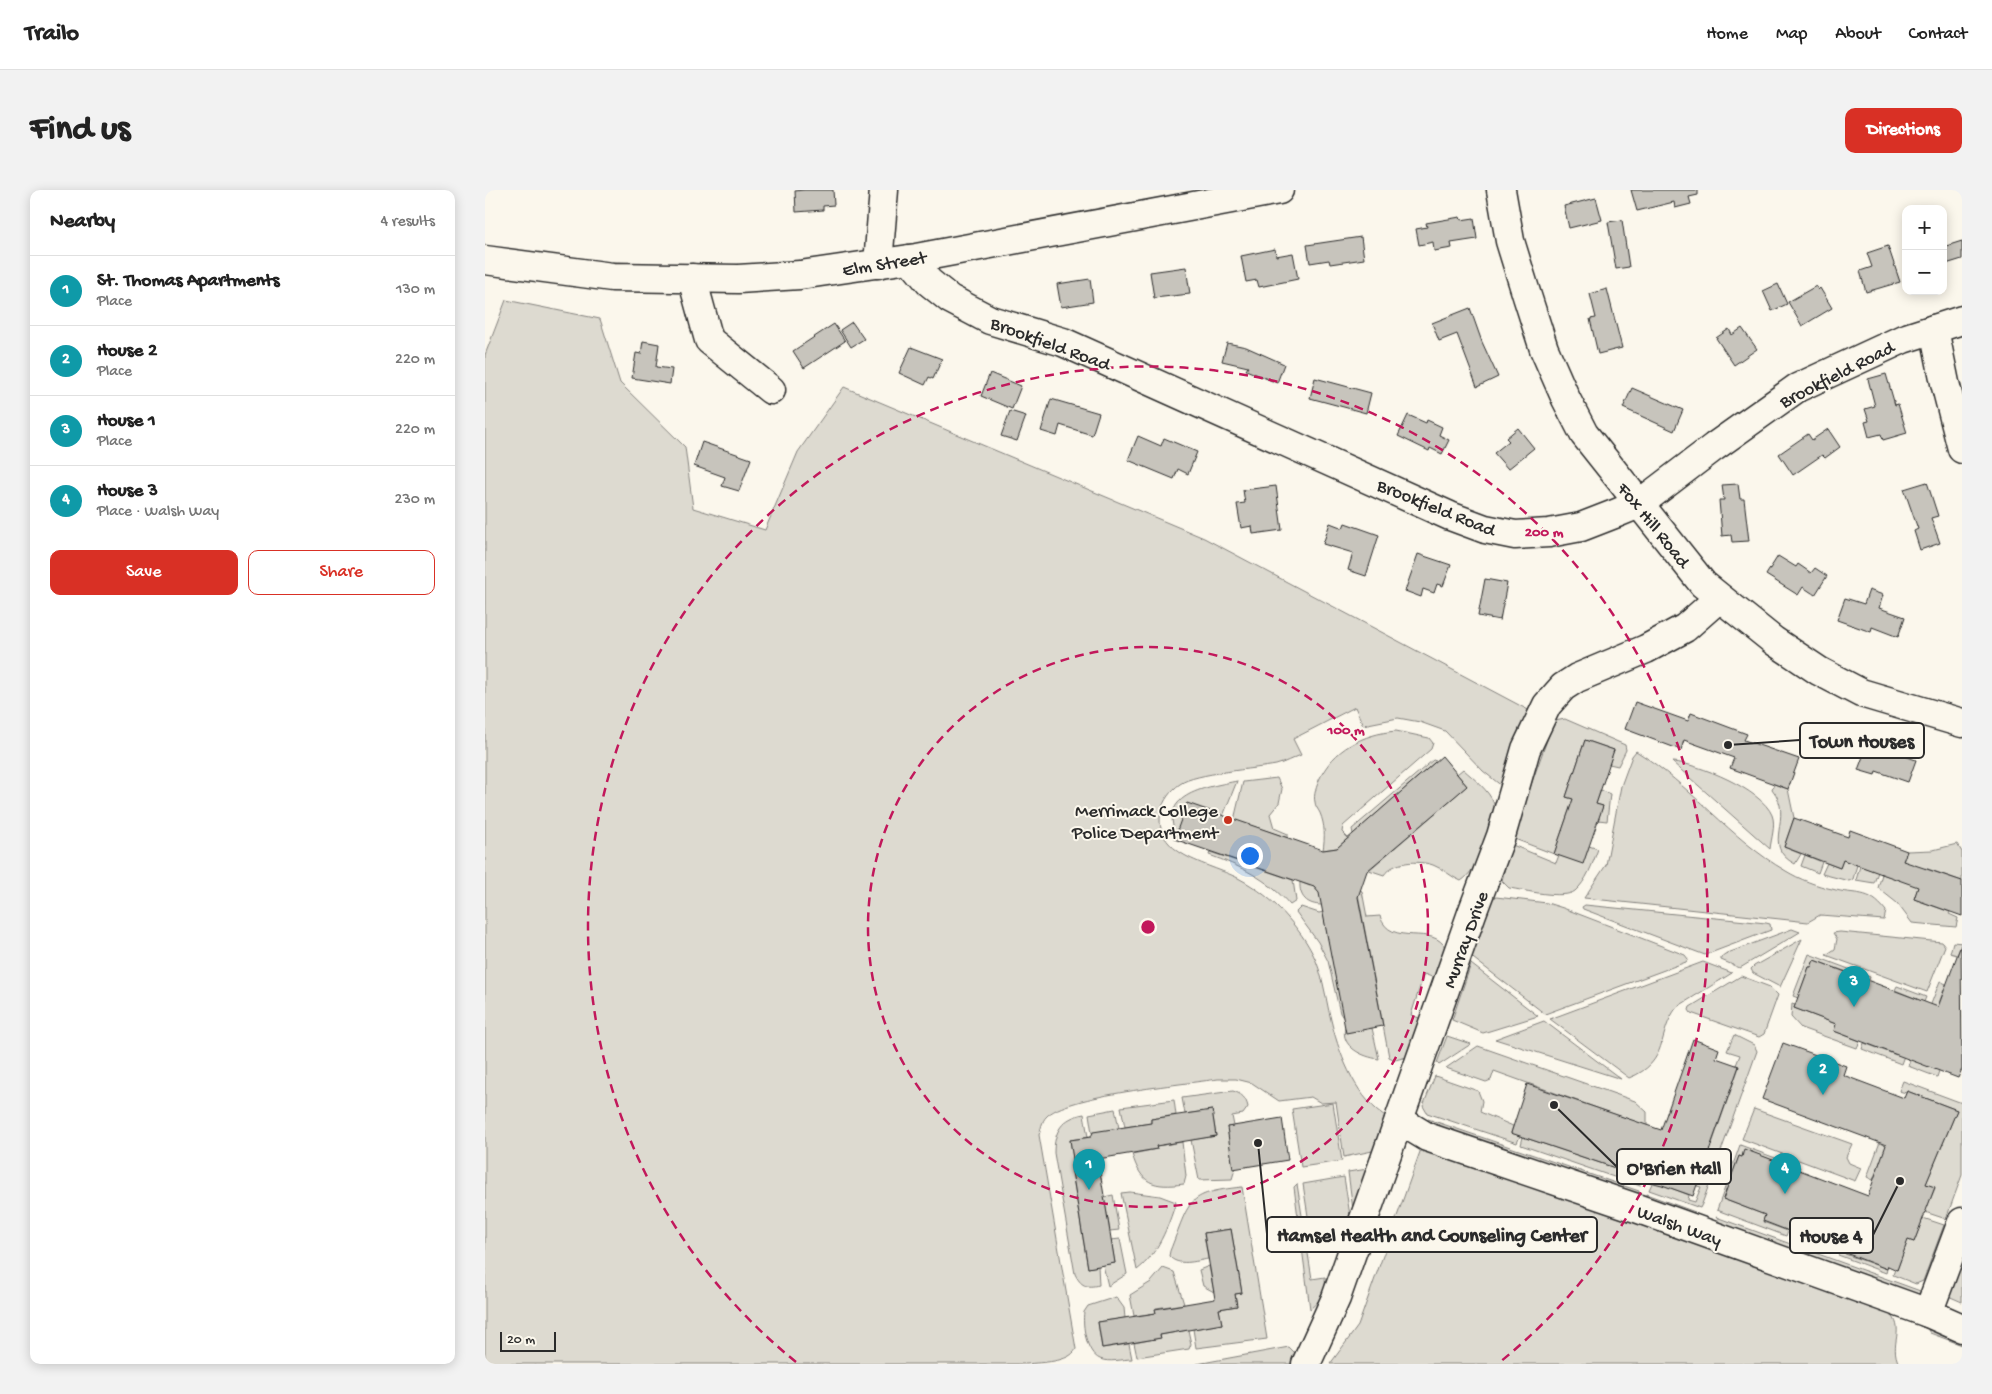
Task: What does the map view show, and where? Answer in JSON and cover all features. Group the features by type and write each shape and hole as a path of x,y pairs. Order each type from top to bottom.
{"street":[{"path":"878,264 884,190"},
{"name":"Elm Street","path":"485,260 612,277 738,279 800,275 911,259 1279,190"},
{"name":"Fox Hill Road","path":"1501,190 1510,241 1544,349 1565,399 1584,434 1703,584 1774,641 1819,671 1861,693 1962,723"},
{"name":"Brookfield Road","path":"911,259 929,282 950,299 990,320 1063,342 1450,516 1485,529 1515,535 1549,533 1581,527 1639,504 1714,447 1797,388 1903,339 1962,320"},
{"path":"692,278 709,340 771,390"},
{"path":"1934,329 1962,450"},
{"name":"Murray Drive","path":"1306,1364 1337,1298 1471,913 1498,844 1521,765 1541,714 1563,687 1685,628 1719,598"},
{"name":"Walsh Way","path":"1399,1120 1427,1136 1648,1212 1928,1313 1962,1328"},
{"path":"1928,1313 1962,1222"}],"shaded area":[{"path":"506,300 600,319 620,383 685,447 693,508 765,530 798,452 844,387 1204,538 1534,713 1503,787 1483,771 1445,731 1420,722 1398,718 1363,725 1355,707 1293,739 1301,755 1276,765 1211,774 1188,780 1174,789 1162,807 1160,826 1165,838 1173,848 1198,862 1238,878 1258,891 1283,912 1306,942 1319,969 1335,1037 1345,1064 1359,1090 1378,1111 1389,1118 1377,1150 1344,1157 1336,1102 1321,1103 1311,1097 1279,1101 1252,1083 1236,1079 1218,1079 1154,1087 1076,1102 1057,1109 1046,1117 1039,1135 1076,1349 1072,1354 1061,1359 1027,1364 485,1364 485,355"},
{"path":"1565,719 1625,745 1626,750 1618,766 1609,764 1614,750 1585,740 1566,797 1573,799 1554,854 1512,838 1551,729 1555,721"},
{"path":"1396,731 1429,738 1433,743 1431,749 1343,826 1342,832 1348,838 1337,848 1323,850 1324,827 1320,813 1315,805 1315,791 1325,769 1332,760 1350,745 1372,736"},
{"path":"1636,751 1675,780 1728,828 1766,858 1808,882 1868,896 1880,904 1886,911 1884,920 1820,915 1808,922 1584,898 1606,865 1621,786 1632,756"},
{"path":"1433,760 1436,761 1353,834 1352,829"},
{"path":"1672,762 1697,767 1712,773 1756,796 1772,815 1773,828 1770,849"},
{"path":"1463,769 1489,794 1494,804 1495,812 1494,823 1486,846 1467,876 1461,881 1437,867 1420,862 1400,864 1388,870 1384,875 1369,870 1467,786 1457,774"},
{"path":"1277,778 1282,789 1279,803 1270,814 1274,828 1288,834 1288,838 1234,820 1243,782"},
{"path":"1237,781 1223,816 1176,835 1172,821 1174,810 1180,801 1189,794 1200,790"},
{"path":"1774,784 1788,789 1794,818 1784,847 1801,854 1795,864 1785,857 1780,848 1778,840 1781,810 1772,789"},
{"path":"1601,790 1610,794 1607,821 1598,820 1603,806 1596,804"},
{"path":"1510,844 1556,863 1559,855 1583,863 1589,846 1598,849 1583,883 1570,894 1553,895 1509,888 1502,881"},
{"path":"1957,844 1962,852 1962,881 1925,868 1914,899 1950,912 1949,914 1958,918 1956,927 1912,923 1897,903 1878,888 1882,874 1897,879 1907,851 1933,850"},
{"path":"1210,852 1293,880 1296,901 1290,905 1253,874 1209,855"},
{"path":"1805,855 1822,862 1818,873 1801,866"},
{"path":"1843,860 1857,865 1853,879 1849,881 1822,874 1827,863 1840,868"},
{"path":"1860,866 1878,872 1874,883 1856,880"},
{"path":"1300,882 1310,886 1311,884 1323,897 1322,905 1312,904 1305,899 1301,892"},
{"path":"1357,889 1362,891 1367,917 1380,916 1385,926 1402,934 1432,937 1440,941 1446,949 1437,979 1424,974 1411,1015 1422,1019 1411,1056 1395,1060 1389,1057"},
{"path":"1496,897 1547,903 1563,908 1685,955 1688,959 1686,962 1545,1014 1469,955 1491,899"},
{"path":"1585,905 1766,923 1770,924 1771,930 1705,955 1583,909 1582,907"},
{"path":"1301,907 1319,913 1323,912 1344,1019 1340,1013 1328,961 1318,942 1296,912"},
{"path":"1792,929 1800,932 1740,968 1721,960 1721,957 1725,954"},
{"path":"1840,932 1942,942 1945,946 1927,992 1826,955 1835,949 1837,939 1833,933"},
{"path":"1802,939 1780,987 1753,973 1751,969 1754,966"},
{"path":"1953,942 1962,943 1957,955 1950,953"},
{"path":"1809,954 1870,977 1869,980 1814,960 1811,967 1809,967 1798,998 1793,996"},
{"path":"1703,962 1732,973 1677,1007 1666,1027 1657,1056 1651,1064 1629,1078 1550,1019"},
{"path":"1471,964 1538,1016 1483,1033 1452,1020"},
{"path":"1741,976 1770,987 1778,995 1764,1034 1759,1037 1691,1013 1689,1010 1690,1007"},
{"path":"1940,981 1946,984 1931,1025 1924,1022"},
{"path":"1897,986 1926,997 1919,1014 1912,1011 1917,999 1895,990"},
{"path":"1792,1004 1795,1005 1794,1008 1836,1024 1834,1031 1860,1041 1857,1048 1801,1028 1791,1017"},
{"path":"1910,1015 1918,1018 1901,1064 1862,1049 1864,1043 1896,1055"},
{"path":"1544,1021 1621,1079 1495,1039"},
{"path":"1345,1027 1372,1028 1379,1059 1366,1056 1354,1050 1346,1040 1344,1034"},
{"path":"1734,1035 1754,1045 1757,1051 1700,1208 1649,1190 1653,1181 1689,1195 1688,1200 1695,1202 1701,1187 1697,1186 1739,1067 1736,1065 1740,1055 1727,1051"},
{"path":"1447,1036 1471,1044 1439,1065 1437,1063"},
{"path":"1917,1041 1939,1071 1937,1077 1908,1066"},
{"path":"1478,1046 1635,1101 1647,1112 1647,1126 1494,1071 1491,1080 1486,1082 1446,1068"},
{"path":"1435,1076 1478,1091 1482,1101 1480,1112 1513,1126 1511,1133 1520,1136 1517,1143 1427,1113 1423,1106"},
{"path":"1903,1081 1962,1103 1962,1175 1946,1219 1925,1212 1935,1188 1926,1184 1957,1110 1907,1091 1906,1093 1899,1091"},
{"path":"1233,1091 1243,1097 1248,1107 1243,1114 1232,1116 1234,1126 1227,1127 1235,1169 1232,1179 1199,1180 1191,1140 1216,1136 1212,1110 1185,1114 1182,1098"},
{"path":"1174,1100 1176,1115 1151,1119 1151,1123 1125,1127 1121,1107"},
{"path":"1333,1103 1342,1161 1301,1167 1292,1109"},
{"path":"1115,1109 1119,1128 1092,1133 1089,1114"},
{"path":"1754,1109 1852,1144 1846,1157 1849,1163 1861,1168 1855,1181 1742,1139"},
{"path":"1084,1114 1088,1137 1070,1140 1074,1165 1071,1166 1088,1268 1098,1266 1099,1285 1091,1286 1082,1284 1075,1274 1054,1153 1054,1145 1061,1127 1070,1119"},
{"path":"1428,1119 1639,1191 1638,1197 1427,1124"},
{"path":"1886,1126 1893,1129 1873,1180 1867,1177"},
{"path":"1523,1137 1639,1176 1640,1186 1521,1145"},
{"path":"1182,1142 1186,1176 1184,1184 1156,1184 1144,1178 1132,1154 1157,1149 1156,1146"},
{"path":"1740,1145 1800,1167 1799,1170 1745,1150 1742,1157 1739,1156 1723,1199 1765,1215 1763,1222 1788,1231 1786,1236 1717,1210"},
{"path":"1426,1146 1889,1312 1897,1325 1895,1350 1899,1364 1330,1364 1358,1326 1421,1149"},
{"path":"1368,1169 1353,1210 1348,1172"},
{"path":"1344,1177 1353,1235 1312,1242 1303,1184"},
{"path":"1297,1184 1312,1279 1325,1277 1325,1287 1322,1295 1310,1309 1294,1187"},
{"path":"1242,1187 1267,1339 1196,1348 1193,1329 1222,1324 1219,1309 1237,1306 1235,1294 1242,1293 1231,1229 1204,1233 1208,1259 1187,1262 1177,1261 1169,1256 1170,1251 1192,1202 1210,1192"},
{"path":"1130,1192 1160,1196 1176,1202 1166,1230 1156,1248 1137,1270 1121,1193"},
{"path":"1646,1194 1695,1212 1689,1214 1645,1199"},
{"path":"1113,1195 1119,1230 1110,1231 1104,1197"},
{"path":"1848,1208 1830,1253 1791,1238 1793,1233 1825,1245"},
{"path":"1716,1217 1923,1292 1917,1296 1724,1229"},
{"path":"1923,1218 1944,1225 1923,1281 1916,1284 1893,1275 1895,1269 1897,1270 1906,1245 1906,1239 1914,1242"},
{"path":"1120,1239 1127,1274 1108,1286 1103,1265 1115,1263 1111,1240"},
{"path":"1842,1243 1848,1245 1845,1254 1887,1269 1886,1273 1838,1255"},
{"path":"1209,1266 1214,1292 1203,1286 1199,1270"},
{"path":"1163,1268 1174,1272 1184,1304 1156,1308 1156,1313 1134,1316 1130,1295 1151,1282"},
{"path":"1962,1268 1962,1302 1946,1295 1953,1276"},
{"path":"1116,1297 1124,1308 1125,1318 1098,1322 1102,1348 1129,1344 1132,1359 1104,1360 1095,1356 1088,1345 1084,1331 1084,1312 1088,1306"},
{"path":"1934,1329 1962,1339 1962,1345 1930,1333 1928,1330"},
{"path":"1188,1330 1191,1344 1189,1349 1137,1357 1134,1343 1160,1338 1160,1335"},
{"path":"1289,1347 1297,1355 1290,1364 1197,1364"}],"building":[{"path":"833,190 834,205 823,206 823,210 796,212 795,191"},
{"path":"1631,190 1698,190 1698,195 1689,197 1691,204 1675,208 1674,202 1637,211"},
{"path":"1596,198 1602,220 1569,228 1564,206"},
{"path":"1460,217 1461,220 1474,218 1477,239 1451,243 1452,248 1434,251 1433,242 1419,245 1416,229 1427,227 1426,223"},
{"path":"1622,220 1629,267 1616,269 1608,222"},
{"path":"1361,237 1364,259 1330,264 1329,260 1310,263 1307,245"},
{"path":"1962,241 1962,259 1947,264 1947,246"},
{"path":"1888,246 1900,282 1866,292 1860,271 1872,267 1867,253"},
{"path":"1275,249 1276,256 1293,253 1298,279 1259,287 1257,280 1246,282 1241,256"},
{"path":"1186,267 1190,294 1154,298 1150,272"},
{"path":"1090,279 1093,302 1061,307 1057,284"},
{"path":"1778,284 1787,304 1772,311 1763,291"},
{"path":"1816,286 1818,290 1820,288 1832,308 1802,326 1788,302"},
{"path":"1607,289 1622,348 1598,354 1590,319 1596,318 1590,294"},
{"path":"1470,308 1482,342 1498,377 1477,387 1457,334 1439,341 1432,323"},
{"path":"852,322 864,339 851,347 840,330"},
{"path":"834,324 845,341 804,368 793,351"},
{"path":"1742,328 1757,349 1734,365 1716,338 1729,329 1732,335"},
{"path":"643,341 659,344 656,367 672,369 670,384 632,378 636,353 641,354"},
{"path":"1227,343 1246,347 1284,364 1277,383 1246,370 1248,367 1222,361"},
{"path":"911,347 942,359 933,379 929,377 925,385 899,373"},
{"path":"990,373 1021,386 1012,409 981,396"},
{"path":"1886,374 1895,405 1898,404 1907,433 1883,440 1881,434 1869,437 1865,422 1869,421 1865,409 1875,406 1868,379"},
{"path":"1315,378 1371,393 1366,413 1310,398"},
{"path":"1632,388 1683,410 1674,431 1623,408"},
{"path":"1051,399 1099,413 1092,435 1060,425 1057,436 1041,431"},
{"path":"1010,411 1026,416 1017,441 1001,436"},
{"path":"1408,415 1426,423 1427,420 1442,427 1439,435 1449,440 1442,454 1430,448 1429,451 1398,436"},
{"path":"1518,428 1534,448 1508,469 1494,453 1509,441 1506,438"},
{"path":"1828,429 1840,447 1825,458 1822,455 1793,475 1779,454 1808,434 1812,440"},
{"path":"1138,436 1161,446 1164,438 1197,452 1188,474 1178,469 1174,479 1128,460"},
{"path":"702,442 751,459 739,491 722,486 725,477 694,466"},
{"path":"1927,482 1938,516 1931,518 1940,543 1920,550 1914,531 1918,529 1904,489"},
{"path":"1738,484 1740,499 1744,499 1749,541 1732,542 1731,535 1722,536 1719,500 1724,500 1722,485"},
{"path":"1276,486 1282,530 1253,534 1252,526 1241,528 1237,504 1245,503 1243,490"},
{"path":"1330,523 1343,528 1345,523 1379,535 1366,576 1348,570 1353,553 1323,544"},
{"path":"1418,554 1451,565 1443,586 1437,584 1434,593 1423,589 1421,597 1405,591"},
{"path":"1778,556 1796,567 1798,564 1811,573 1815,568 1827,576 1815,595 1803,587 1798,595 1766,575"},
{"path":"1485,579 1507,583 1500,620 1478,616"},
{"path":"1869,590 1883,595 1879,608 1905,617 1898,637 1872,627 1871,632 1837,620 1845,598 1864,604"},
{"path":"1635,702 1688,721 1691,713 1747,734 1744,740 1799,759 1788,789 1730,768 1734,758 1684,740 1681,750 1625,729"},
{"path":"1585,740 1614,750 1596,804 1603,806 1583,864 1554,854 1573,799 1566,797"},
{"path":"1868,743 1916,760 1908,782 1876,771 1875,775 1858,770"},
{"path":"1442,756 1467,786 1367,871 1358,897 1383,1026 1346,1033 1319,893 1314,887 1174,839 1187,803 1323,850 1337,848"},
{"path":"1794,818 1848,837 1850,830 1907,851 1903,861 1962,881 1962,916 1914,899 1918,887 1843,860 1840,868 1784,847"},
{"path":"1961,945 1962,1069 1958,1078 1834,1031 1836,1024 1794,1008 1809,967 1811,967 1814,960 1938,1007"},
{"path":"1693,1039 1719,1049 1716,1058 1739,1066 1693,1196 1638,1179 1639,1176 1511,1133 1527,1084 1661,1130"},
{"path":"1783,1043 1846,1066 1843,1075 1904,1098 1907,1091 1957,1110 1926,1184 1935,1187 1914,1242 1908,1240 1897,1270 1888,1266 1887,1269 1763,1221 1765,1215 1723,1199 1739,1156 1742,1157 1744,1149 1868,1196 1886,1145 1762,1099"},
{"path":"1212,1110 1216,1136 1156,1146 1157,1149 1098,1159 1115,1263 1088,1268 1071,1165 1074,1165 1070,1140 1091,1137 1093,1132 1151,1123 1151,1119"},
{"path":"1282,1118 1288,1160 1233,1169 1227,1127"},
{"path":"1231,1229 1242,1293 1235,1294 1237,1306 1219,1309 1222,1324 1160,1335 1161,1338 1102,1348 1098,1322 1156,1313 1155,1309 1215,1299 1204,1233"}],"place":[{"name":"Town Houses","path":"1728,745"},
{"name":"Merrimack College Police Department","path":"1228,820"},
{"name":"House 1","path":"1854,1007"},
{"name":"House 2","path":"1823,1095"},
{"name":"O'Brien Hall","path":"1554,1105"},
{"name":"Hamsel Health and Counseling Center","path":"1258,1143"},
{"name":"House 4","path":"1900,1181"},
{"name":"St. Thomas Apartments","path":"1089,1190"},
{"name":"House 3","path":"1785,1194"}]}
